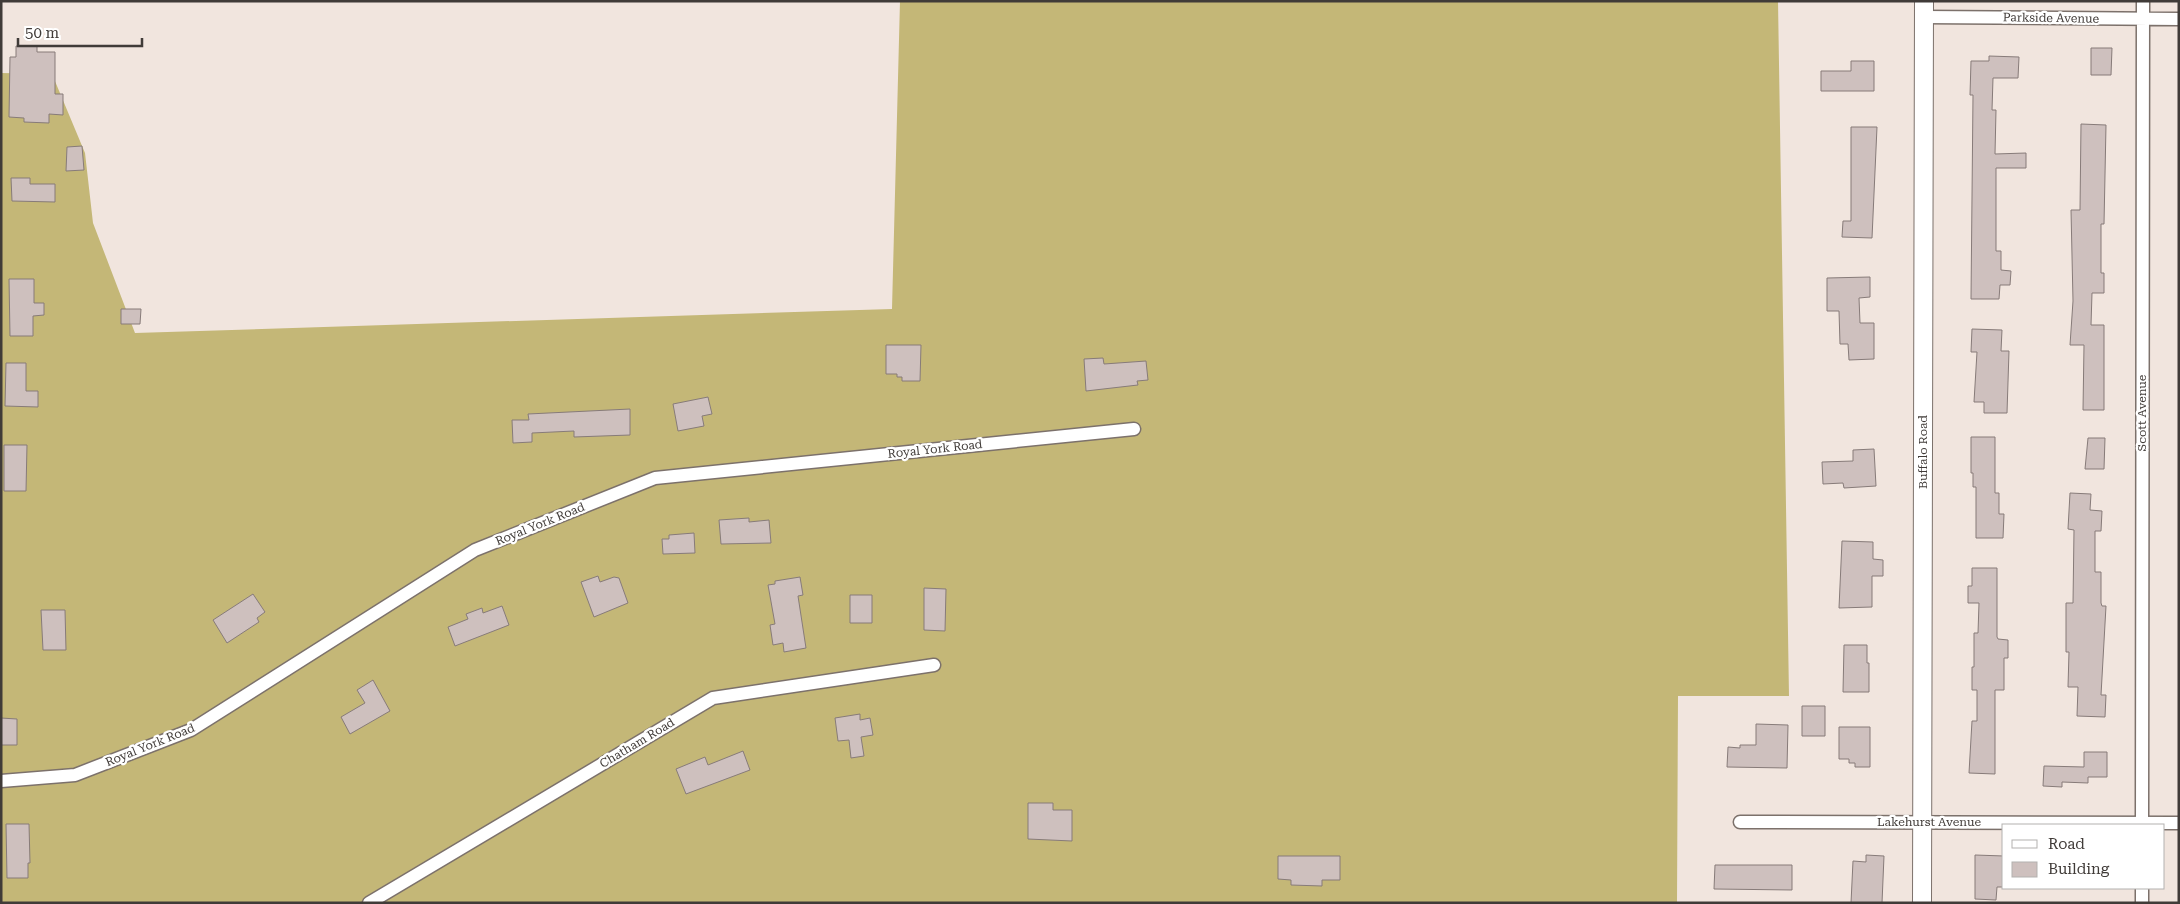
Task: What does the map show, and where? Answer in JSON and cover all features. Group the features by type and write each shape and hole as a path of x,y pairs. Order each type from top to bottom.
{"street":[{"name":"Scott Avenue","path":"2142,824 2143,1"},
{"name":"Parkside Avenue","path":"1924,9 2179,19"},
{"name":"Buffalo Road","path":"1922,903 1924,9"},
{"name":"Royal York Road","path":"1,781 76,775 191,730 475,550 656,478 1134,429"},
{"name":"Chatham Road","path":"369,903 713,698 934,665"},
{"name":"Lakehurst Avenue","path":"1740,822 2179,823"},
{"path":"2142,889 2142,903"}],"shaded area":[{"path":"900,1 1778,1 1789,696 1678,696 1677,903 1,903 1,73 52,74 85,153 93,223 135,333 892,309"}],"building":[{"path":"16,46 37,46 37,52 55,52 55,94 63,94 63,115 49,114 49,123 24,122 24,118 9,117 10,57 16,57"},
{"path":"2091,48 2112,48 2111,75 2091,75"},
{"path":"1989,56 2019,57 2018,78 1993,78 1992,110 1996,110 1995,154 2026,153 2026,168 1996,168 1996,251 2001,251 2001,270 2011,271 2010,285 2000,285 1999,299 1971,299 1973,95 1970,95 1971,61 1989,61"},
{"path":"1851,61 1874,61 1874,91 1821,91 1821,71 1851,71"},
{"path":"2081,124 2106,125 2104,224 2101,224 2101,273 2104,273 2104,293 2092,293 2091,325 2104,325 2104,410 2083,410 2084,345 2070,345 2073,301 2071,210 2080,210"},
{"path":"1851,127 1877,127 1872,238 1842,237 1843,221 1851,221"},
{"path":"82,146 84,170 66,171 67,147"},
{"path":"11,178 30,178 30,184 55,184 55,202 12,201"},
{"path":"1870,277 1870,297 1859,298 1860,323 1874,323 1874,359 1849,360 1848,344 1840,344 1839,311 1827,311 1827,278"},
{"path":"9,279 34,279 34,303 44,303 44,315 33,316 33,336 10,336"},
{"path":"121,309 141,309 140,324 121,324"},
{"path":"1972,329 2002,330 2001,351 2009,351 2007,413 1984,413 1984,402 1974,402 1977,352 1971,352"},
{"path":"886,345 921,345 920,381 902,381 902,377 897,377 897,374 886,374"},
{"path":"1103,358 1104,364 1146,361 1148,380 1137,381 1138,385 1086,391 1084,359"},
{"path":"6,363 26,363 26,391 38,391 38,407 5,406"},
{"path":"708,397 712,414 702,416 704,426 678,431 673,404"},
{"path":"630,409 630,435 574,437 574,431 532,433 532,442 513,443 512,420 529,420 528,414"},
{"path":"1971,437 1995,437 1995,493 1999,493 1999,514 2004,514 2003,538 1976,538 1976,487 1973,487 1973,473 1971,473"},
{"path":"2088,438 2105,438 2104,469 2085,469"},
{"path":"4,445 27,445 26,491 4,491"},
{"path":"1874,449 1876,486 1844,488 1843,483 1823,484 1822,462 1853,461 1853,450"},
{"path":"2070,493 2091,494 2090,510 2102,511 2101,531 2095,531 2095,572 2101,572 2101,603 2102,606 2106,606 2101,695 2106,695 2105,717 2077,716 2078,687 2068,687 2069,652 2066,652 2066,603 2073,603 2074,530 2068,529"},
{"path":"749,518 749,522 769,520 771,543 721,544 719,520"},
{"path":"694,533 695,553 663,554 662,539 669,539 669,535"},
{"path":"1842,541 1873,542 1873,559 1883,560 1883,576 1872,576 1872,607 1839,608"},
{"path":"1972,568 1997,568 1997,637 1998,639 2008,640 2008,658 2004,658 2004,690 1995,690 1995,774 1969,773 1972,721 1977,721 1977,690 1972,690 1972,667 1974,667 1974,633 1978,633 1979,603 1968,603 1968,586 1972,586"},
{"path":"598,576 600,582 614,577 619,578 628,603 594,617 581,582"},
{"path":"800,577 803,595 798,596 806,648 784,652 783,643 773,645 770,625 775,624 768,585 775,584 775,581"},
{"path":"924,588 946,589 945,631 924,630"},
{"path":"253,594 265,612 257,618 259,622 227,643 213,620"},
{"path":"850,595 872,595 872,623 850,623"},
{"path":"502,606 509,625 455,646 448,627 468,619 466,614 482,608 483,613"},
{"path":"41,610 65,610 66,650 43,650"},
{"path":"1844,645 1867,645 1869,692 1843,692"},
{"path":"373,680 390,711 350,734 341,717 365,703 357,690"},
{"path":"1802,706 1825,706 1825,736 1802,736"},
{"path":"860,714 860,720 870,718 873,735 861,737 864,756 851,758 849,740 838,741 835,718"},
{"path":"1,718 17,719 17,745 1,745"},
{"path":"1756,724 1788,725 1787,768 1727,767 1728,747 1740,748 1740,745 1756,745"},
{"path":"1839,727 1870,727 1870,767 1855,767 1855,763 1849,763 1849,759 1839,759"},
{"path":"743,751 750,770 686,794 676,769 705,757 708,765"},
{"path":"2084,752 2107,752 2107,777 2088,777 2088,783 2062,782 2062,787 2043,786 2044,766 2084,767"},
{"path":"1028,803 1053,803 1053,810 1072,810 1072,841 1028,839"},
{"path":"6,824 29,824 30,863 28,863 28,878 7,878"},
{"path":"1866,855 1884,856 1882,903 1851,903 1853,861 1866,862"},
{"path":"1975,855 2002,856 2002,887 1997,887 1996,900 1975,899"},
{"path":"1278,856 1340,856 1340,880 1322,880 1322,886 1291,885 1291,880 1278,879"},
{"path":"1715,865 1792,865 1792,890 1714,889"}]}
